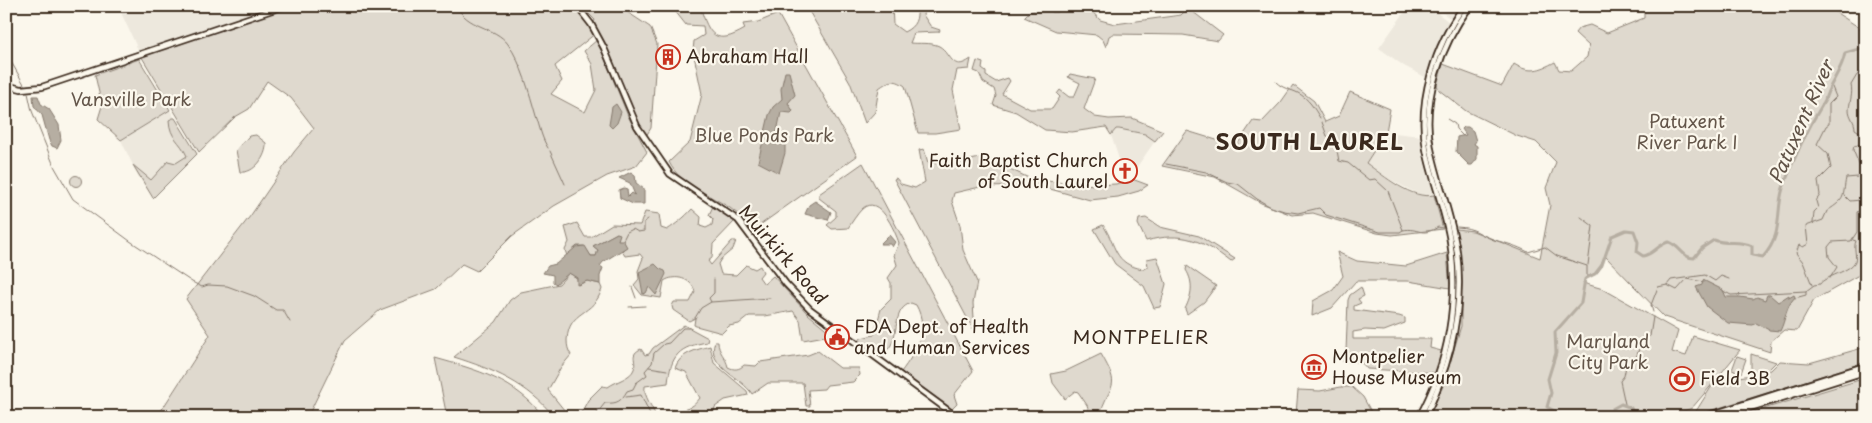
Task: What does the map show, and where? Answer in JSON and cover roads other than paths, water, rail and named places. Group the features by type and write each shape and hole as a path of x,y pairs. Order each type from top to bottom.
{"highway":[{"path":"1705,417 1794,386 1866,366"},
{"path":"1720,417 1866,371"}],"main road":[{"path":"6,85 22,89 42,87 284,6"},
{"name":"Muirkirk Road","path":"577,6 591,24 604,48 637,126 666,170 679,182 738,220 786,284 810,309 957,417"},
{"path":"1419,417 1441,365 1452,310 1453,275 1450,241 1426,148 1423,126 1425,102 1439,51 1452,23 1464,6"},
{"path":"1425,417 1448,358 1458,296 1457,250 1428,127 1433,87 1449,41 1470,6"},
{"path":"1437,170 1439,185 1437,189"}],"waterway":[{"path":"6,17 15,6"},
{"path":"457,6 467,19 496,34 508,44 521,69 542,136 548,148"},
{"name":"Patuxent River","path":"1566,417 1547,407 1551,393 1548,379 1556,353 1555,332 1581,303 1585,279 1595,274 1602,265 1612,236 1626,230 1634,231 1638,242 1637,252 1643,256 1650,254 1669,242 1687,256 1694,258 1702,248 1714,240 1747,244 1752,246 1752,255 1763,257 1774,240 1783,188 1807,132 1841,66 1845,53 1866,47"},
{"path":"6,53 25,86"},
{"path":"1812,285 1803,262 1796,253 1799,245 1803,247 1808,244 1806,226 1823,220 1827,211 1841,200 1844,194 1846,178 1858,177 1862,171 1853,150 1854,146 1862,144 1864,135 1855,129 1849,109 1852,94 1851,85 1857,75 1866,70"},
{"path":"1276,82 1305,98 1320,118"},
{"path":"1813,223 1814,212 1818,208 1816,201 1820,195 1818,181 1831,168 1828,154 1817,144 1826,126 1829,124 1829,104 1836,97 1832,87"},
{"path":"28,93 32,111 54,166 73,199 130,241 192,282 202,287 208,285 227,286 254,296 276,310 283,310 290,322"},
{"path":"1447,119 1455,124 1456,129 1463,136"},
{"path":"1322,122 1327,136 1335,140 1339,161 1348,163 1369,180 1375,179 1388,191 1403,230 1428,232 1438,227 1442,228"},
{"path":"550,151 565,184"},
{"path":"1166,164 1206,172 1227,182 1238,184 1257,199 1271,207 1284,211 1298,213 1319,208 1326,215 1380,232 1400,232 1403,230"},
{"path":"1830,278 1837,267 1829,257 1828,247 1832,242 1851,241 1857,232 1857,212 1860,210 1861,200 1850,201 1845,196"},
{"path":"1581,217 1593,226 1588,265"},
{"path":"623,240 627,232 633,229 638,232 644,231 644,222 648,219"},
{"path":"1457,227 1473,230 1528,252 1545,247 1557,256 1587,266 1587,277"},
{"path":"1723,291 1731,295 1806,291 1853,265 1856,241 1853,240"},
{"path":"1653,312 1651,305 1658,287 1667,285 1671,280 1705,275 1715,281 1721,276 1729,279"},
{"path":"695,318 701,308 711,302 709,298 714,293 714,279"},
{"path":"1667,285 1677,290 1687,279 1704,282"},
{"path":"632,287 636,298"},
{"path":"1795,298 1806,295 1806,291"},
{"path":"711,302 770,298"},
{"path":"629,307 645,306"},
{"path":"1625,404 1620,381 1624,376 1627,361 1636,358 1643,337 1646,339 1650,336 1653,317"},
{"path":"594,417 605,403 619,401 627,391 633,389 636,383 647,375 645,371 652,363 654,353 664,344 669,343 683,328 689,328"},
{"path":"649,367 667,370"},
{"path":"626,397 641,395 651,416"},
{"name":"Patuxent River","path":"1610,417 1612,409 1621,404 1631,408 1635,417"},
{"path":"535,417 536,410"}],"place":[{"name":"Abraham Hall","path":"668,57"},
{"name":"Faith Baptist Church of South Laurel","path":"1125,171"},
{"name":"FDA Dept. of Health and Human Services","path":"837,337"},
{"name":"Montpelier House Museum","path":"1314,367"},
{"name":"Field 3B","path":"1682,379"}],"district":[{"name":"SOUTH LAUREL","path":"1310,142"},
{"name":"MONTPELIER","path":"1141,337"}],"park label":[{"name":"Vansville Park","path":"131,100"},
{"name":"Patuxent River Park I","path":"1687,132"},
{"name":"Blue Ponds Park","path":"764,136"},
{"name":"Maryland City Park","path":"1608,352"}]}
